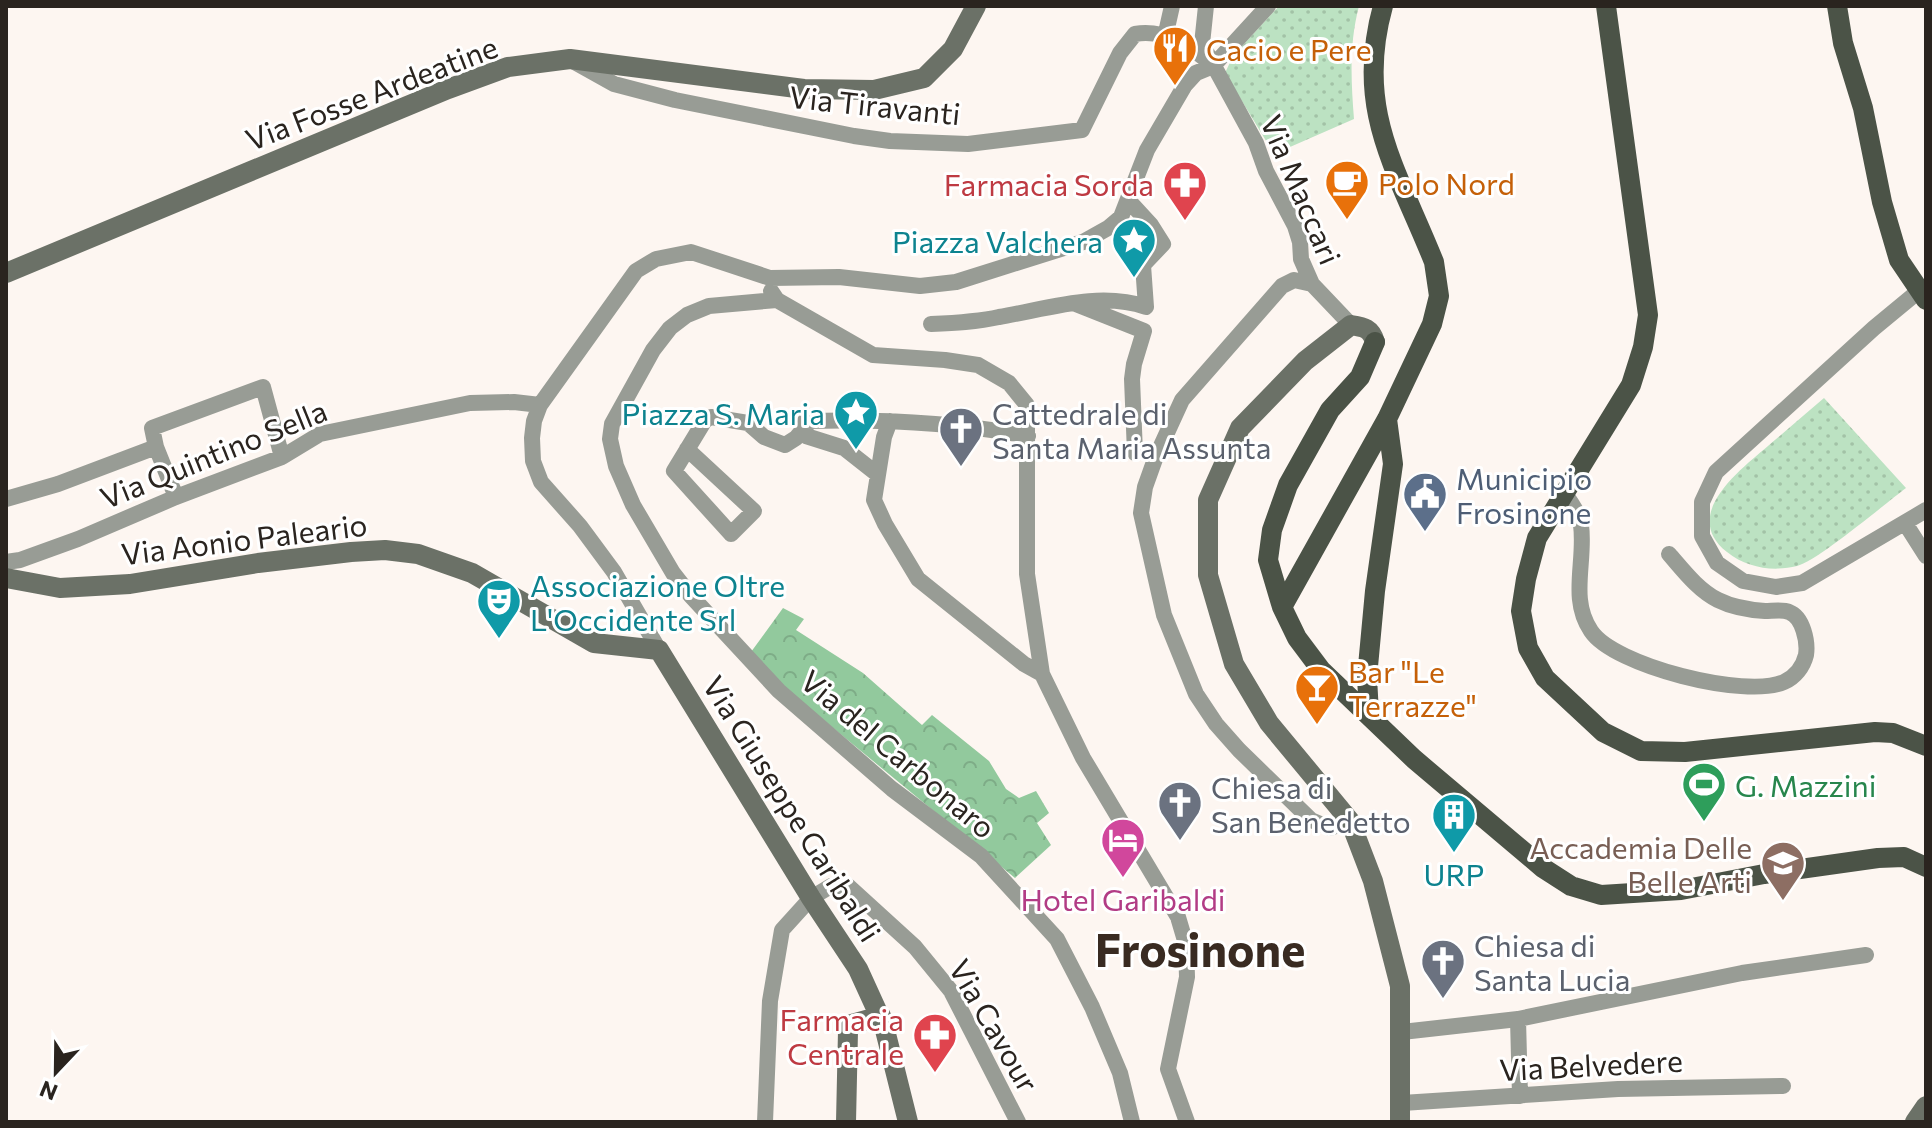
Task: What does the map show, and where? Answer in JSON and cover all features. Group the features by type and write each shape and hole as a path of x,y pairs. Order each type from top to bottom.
{"main road":[{"name":"Via Fosse Ardeatine","path":"6,273 448,89 508,67 570,59 804,89 874,90 924,78 953,49 976,6"},
{"path":"1282,607 1387,419 1432,324 1439,296 1434,262 1385,148 1378,116 1372,64 1383,6"},
{"path":"1606,6 1648,315 1643,347 1631,385 1537,538 1521,611 1528,648 1545,678 1603,732 1641,751 1685,752 1875,732 1893,733 1926,746"},
{"path":"1837,6 1843,43 1863,108 1882,202 1899,260 1923,295"},
{"path":"1401,1112 1400,986 1373,881 1350,821 1269,723 1234,664 1208,575 1208,500 1240,428 1305,361 1351,325 1365,327 1372,333 1375,342 1360,377 1330,410 1288,485 1272,530 1268,560 1282,607 1297,638 1321,670 1450,791 1543,868 1571,886 1601,895 1681,890 1764,874 1878,858 1904,857 1926,867"},
{"path":"1369,714 1367,677 1393,464 1387,419"},
{"name":"Via Aonio Paleario","path":"6,578 60,588 130,584 258,563 385,550 418,554 472,573 594,643 659,650"},
{"name":"Via Giuseppe Garibaldi","path":"659,650 858,969 881,1016 908,1122"},
{"path":"846,1122 848,1031 852,1024 881,1016"},
{"path":"1915,1122 1926,1106"}],"street":[{"path":"1172,6 1165,37 1196,50 1213,66"},
{"path":"1206,6 1202,44 1213,66"},
{"name":"Via Giuseppe Garibaldi","path":"659,650 614,572 580,526 541,482 533,461 534,421 540,405 636,271 645,264 691,252 770,278 839,277 920,286 956,282 1083,242 1121,217 1147,150 1185,85 1196,73 1213,66 1268,6"},
{"name":"Via Tiravanti","path":"570,59 614,84 747,116 890,141 968,144 1082,130 1120,53 1135,34 1149,32 1165,37"},
{"name":"Via Maccari","path":"1213,66 1256,143 1266,171 1295,226 1301,259 1312,284 1351,325"},
{"path":"931,324 998,318 1094,300 1131,302 1146,307 1143,265 1163,244 1151,225 1128,200"},
{"path":"770,278 771,293 777,300 873,355 978,365 995,373 1020,393 1027,405 1027,574 1042,674 1083,758 1178,917 1186,944 1187,977 1168,1069 1187,1122"},
{"path":"1312,284 1294,280 1282,286 1182,400 1155,459 1145,487 1141,513 1164,615 1196,694 1216,724 1311,820 1330,828 1350,821"},
{"path":"1923,295 1808,386 1716,472 1702,502 1702,536 1717,563 1743,581 1776,587 1802,583 1926,510"},
{"name":"Via del Carbonaro","path":"777,300 709,306 687,315 670,328 653,350 612,424 610,439 616,466 633,505 673,573 750,660 779,691 892,789 981,856 1057,939 1092,1007 1120,1073 1132,1122"},
{"path":"1076,304 1144,331 1132,379 1135,453"},
{"path":"176,497 156,447 152,428 263,387 282,457"},
{"name":"Via Quintino Sella","path":"6,562 78,539 176,497 282,457 320,434 470,403 540,405"},
{"path":"687,449 754,511 731,534 674,471 687,449 705,420 711,417 748,423 764,437 785,445 805,427"},
{"path":"877,474 844,448 806,436 805,421 890,421 1028,436"},
{"path":"890,421 874,500 918,579 1024,664 1042,674"},
{"path":"6,499 58,484 156,447"},
{"path":"1564,493 1581,522 1579,603 1591,632 1610,650 1654,669 1735,686 1784,683 1799,672 1806,654 1805,635 1798,619 1789,611 1743,608 1717,599 1689,578 1669,554"},
{"path":"1905,523 1926,556"},
{"name":"Via Cavour","path":"811,898 831,886 848,886 915,947 951,991 1018,1122"},
{"path":"765,1122 770,1001 782,930 811,898"},
{"path":"1402,1032 1518,1019 1742,973 1866,955"},
{"path":"1518,1019 1520,1096"},
{"name":"Via Belvedere","path":"1401,1112 1520,1096 1634,1088 1783,1086"}],"green space":[{"path":"1279,6 1359,6 1352,48 1354,119 1274,154 1225,73 1233,56"},
{"path":"1824,398 1906,488 1835,544 1806,562 1779,569 1743,562 1727,552 1714,538 1710,523 1719,494 1743,467"},
{"path":"783,608 804,619 796,630 863,673 922,725 932,715 989,761 1006,789 1019,798 1036,791 1049,813 1037,823 1051,845 1015,878 787,690 751,652"}],"place":[{"name":"Cacio e Pere","path":"1175,87"},
{"name":"Polo Nord","path":"1347,221"},
{"name":"Farmacia Sorda","path":"1185,222"},
{"name":"Piazza Valchera","path":"1134,279"},
{"name":"Piazza S. Maria","path":"856,451"},
{"name":"Cattedrale di Santa Maria Assunta","path":"961,468"},
{"name":"Municipio Frosinone","path":"1425,533"},
{"name":"Associazione Oltre L'Occidente Srl","path":"499,640"},
{"name":"Bar \"Le Terrazze\"","path":"1317,726"},
{"name":"G. Mazzini","path":"1704,823"},
{"name":"Chiesa di San Benedetto","path":"1180,842"},
{"name":"URP","path":"1454,854"},
{"name":"Hotel Garibaldi","path":"1123,879"},
{"name":"Accademia Delle Belle Arti","path":"1783,902"},
{"name":"Chiesa di Santa Lucia","path":"1443,1000"},
{"name":"Farmacia Centrale","path":"935,1074"}],"district":[{"name":"Frosinone","path":"1200,948"}]}
